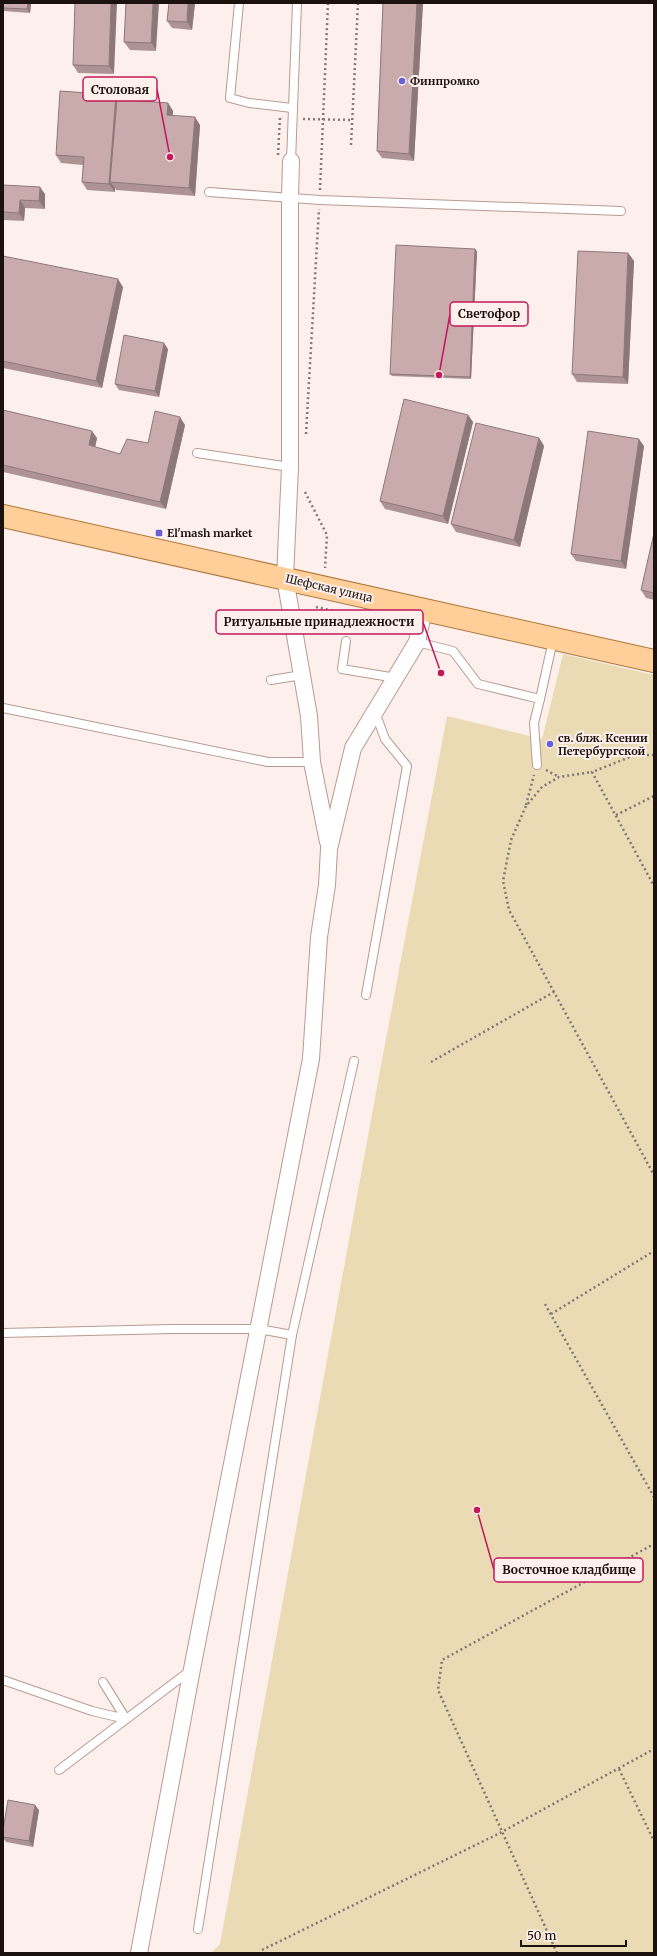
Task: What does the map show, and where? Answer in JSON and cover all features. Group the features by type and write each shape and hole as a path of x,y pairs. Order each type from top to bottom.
{"main road":[{"name":"Шефская улица","path":"3,516 285,578 420,627 553,638 654,660"}],"street":[{"path":"291,161 290,467 285,578 309,716 312,762 329,849"},
{"path":"139,1953 192,1669 260,1329 311,1058 318,937 327,885 329,849 353,748 396,678 420,627"}],"lane":[{"path":"239,3 230,98 249,103 292,108"},
{"path":"291,161 297,3"},
{"path":"209,192 320,200 621,211"},
{"path":"197,453 290,467"},
{"path":"420,627 453,651 478,684 540,699"},
{"path":"537,765 534,724 553,638"},
{"path":"346,641 342,669 396,678"},
{"path":"271,680 302,674"},
{"path":"3,708 268,762 312,762"},
{"path":"366,995 407,766 385,739 375,712"},
{"path":"198,1929 292,1335 354,1062"},
{"path":"3,1333 172,1329 260,1329 292,1335"},
{"path":"59,1770 192,1669"},
{"path":"3,1680 92,1711 126,1719"},
{"path":"103,1682 126,1719"}],"path":[{"path":"306,435 320,200 328,3"},
{"path":"351,145 358,3"},
{"path":"280,117 352,120"},
{"path":"303,490 327,535 325,568"},
{"path":"316,607 420,627"},
{"path":"526,806 542,787 559,777 592,772 635,756 654,755"},
{"path":"559,777 537,765 526,806 511,840 503,881 509,910 654,1175"},
{"path":"592,772 654,886"},
{"path":"616,815 654,796"},
{"path":"431,1062 554,992"},
{"path":"551,1314 654,1251"},
{"path":"545,1304 654,1497"},
{"path":"557,1953 438,1690 442,1660 654,1544"},
{"path":"262,1950 502,1832 620,1769 654,1749"},
{"path":"620,1769 654,1842"}],"shaded area":[{"path":"563,654 654,675 654,1953 211,1953 220,1944 379,1076 447,716 542,739"}],"building":[{"path":"3,3 28,3 27,9 3,8"},
{"path":"75,3 111,3 109,66 73,65"},
{"path":"126,3 153,3 151,43 124,42"},
{"path":"169,3 188,3 187,22 167,21"},
{"name":"Финпромко","path":"383,3 417,3 409,154 377,151"},
{"path":"60,91 116,95 109,184 82,182 84,157 56,155"},
{"path":"117,99 168,103 167,115 195,117 189,188 110,182"},
{"path":"3,185 40,187 39,201 20,200 19,213 3,212"},
{"path":"396,245 475,249 470,377 390,374"},
{"path":"578,251 628,253 623,377 572,374"},
{"path":"3,256 118,279 96,381 3,361"},
{"path":"124,335 164,343 155,391 115,384"},
{"path":"404,399 468,415 443,516 380,501"},
{"path":"3,410 92,431 89,445 120,454 127,439 148,443 155,411 180,417 160,502 3,465"},
{"path":"476,423 539,438 514,540 451,524"},
{"path":"588,431 639,439 621,561 571,554"},
{"path":"654,533 654,593 641,590"},
{"path":"8,1800 35,1805 29,1841 3,1837"}],"place":[{"name":"Финпромко","path":"402,81"},
{"name":"Столовая","path":"170,157"},
{"name":"Светофор","path":"439,375"},
{"name":"El'mash market","path":"159,533"},
{"name":"Ритуальные принадлежности","path":"441,673"},
{"name":"св. блж. Ксении Петербургской","path":"550,744"},
{"name":"Восточное кладбище","path":"477,1510"}]}
